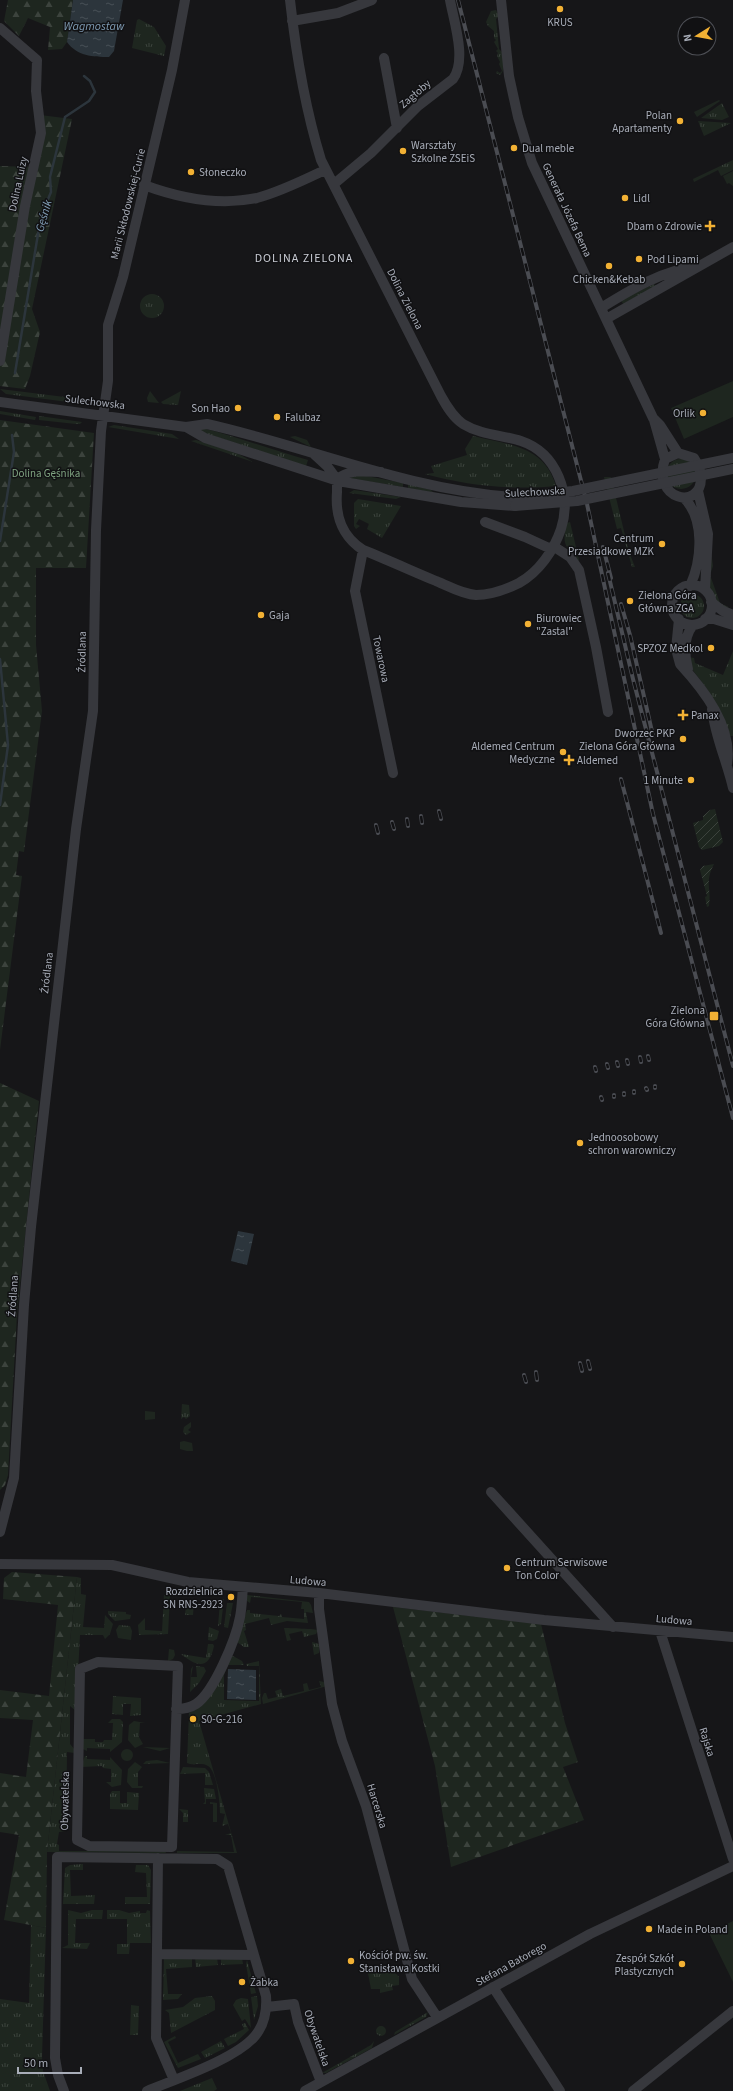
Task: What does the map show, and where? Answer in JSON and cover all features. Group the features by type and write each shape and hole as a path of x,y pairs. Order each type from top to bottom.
{"street":[{"name":"Marii Skłodowskiej-Curie","path":"103,415 108,381 108,325 123,276 176,53 185,0"},
{"name":"Dolina Zielona","path":"290,0 296,51 311,125 325,170 334,184 449,410 456,419 473,429 521,441 533,446 554,468 563,488 565,506 562,527 552,548"},
{"path":"292,21 338,13 372,0"},
{"name":"Zagłoby","path":"334,184 371,153 418,106 453,79 457,73 460,59 450,0"},
{"name":"Generała Józefa Bema","path":"501,0 509,77 518,117 532,163 653,418 665,459"},
{"name":"Dolina Luizy","path":"0,28 37,60 36,91 41,133 25,206 0,361"},
{"path":"384,58 397,128"},
{"path":"144,185 173,195 196,199 221,200 251,198 266,195 325,170"},
{"path":"606,319 689,274 698,266 733,247"},
{"path":"601,308 656,278 683,268 698,266"},
{"name":"Sulechowska","path":"0,402 186,427 207,424 381,472 460,492 514,502 733,458"},
{"name":"Źródlana","path":"0,1532 14,1478 25,1298 33,1204 76,829 93,712 96,530 103,415"},
{"name":"Generała Józefa Bema","path":"653,418 660,425 678,453"},
{"name":"Sulechowska","path":"186,427 205,438 338,481 461,502 577,501 733,469"},
{"name":"Sulechowska","path":"312,452 327,466 338,481"},
{"path":"698,491 693,495 684,498 675,495 665,486 662,474 665,459 678,453 687,454 694,458 698,464 701,479 698,491 708,534 705,590 711,602 723,611 733,615"},
{"name":"Sulechowska","path":"338,481 341,476 348,473 381,472"},
{"path":"338,481 336,503 340,525 351,541 363,550 464,593 476,595 506,590 522,581 544,561 552,548"},
{"path":"684,498 695,515 699,540 698,566 690,586"},
{"path":"486,522 552,548 570,557 579,570 596,647 608,712"},
{"name":"Towarowa","path":"363,550 355,591 394,773"},
{"path":"693,625 679,619 674,611 674,598 680,590 690,586 701,587 705,590"},
{"path":"705,619 710,612 711,602"},
{"path":"679,619 676,654 680,664 719,716 729,755 727,764 733,788"},
{"path":"688,673 685,647 687,636 693,625 705,619 714,619 733,625"},
{"path":"491,1492 614,1626"},
{"name":"Ludowa","path":"0,1564 112,1565 189,1582 318,1593 660,1631 733,1637"},
{"path":"176,1708 188,1708 196,1704 208,1693 238,1626 243,1587"},
{"name":"Harcerska","path":"318,1593 332,1704 342,1741 366,1806 412,1979 437,2017"},
{"name":"Rajska","path":"660,1631 733,1859"},
{"name":"Obywatelska","path":"98,1662 178,1666 176,1708 172,1847 89,1846 77,1840 80,1669 98,1662"},
{"path":"64,2091 58,2075 55,2058 57,1857 217,1859 228,1866 266,1996 267,2007 259,2031 245,2046 206,2066 147,2091"},
{"path":"158,1858 156,2038 174,2080"},
{"name":"Stefana Batorego","path":"305,2091 601,1928 733,1866"},
{"path":"157,1954 254,1955"},
{"path":"493,1987 560,2091"},
{"name":"Obywatelska","path":"267,2007 294,2004 321,2082"},
{"path":"633,2091 733,2011"}],"green space":[{"path":"8,0 73,0 67,42 62,49 48,50 50,27 28,18 19,36 4,21"},
{"path":"496,10 499,16 496,19 499,49 502,52 504,65 502,73 500,75 496,73 497,71 500,73 502,71 497,56 498,53 496,51 498,49 494,42 496,40 494,38 494,31 486,22 491,11"},
{"path":"139,19 154,27 166,46 164,56 132,48 137,20"},
{"path":"719,100 720,101 697,117 694,112"},
{"path":"722,103 729,117 722,120 701,118"},
{"path":"40,115 72,119 32,309 40,332 30,376 25,389 0,386 0,166 31,167"},
{"path":"698,121 731,123 704,136"},
{"path":"733,160 733,170 721,176 718,170 694,182 693,179"},
{"path":"733,171 733,186 729,183 727,184 723,176"},
{"path":"654,284 656,286 623,304 621,300"},
{"path":"152,294 161,297 164,306 161,315 152,318 143,315 140,306 143,297"},
{"name":"Orlik","path":"733,381 733,417 684,439 671,408"},
{"path":"0,389 81,399 84,404 6,394"},
{"path":"150,391 159,403 148,402 147,398"},
{"path":"181,391 178,405 163,404 161,402"},
{"path":"111,401 121,402 123,408 114,407"},
{"path":"0,411 36,417 35,420 0,414"},
{"path":"39,416 82,422 80,424 76,424 39,420"},
{"name":"Dolina Gęśnika","path":"0,420 94,433 86,568 36,568 36,645 42,711 24,852 19,851 16,875 22,876 0,1050"},
{"path":"114,425 172,434 179,439 108,427"},
{"path":"202,428 308,460 306,466 196,430"},
{"path":"295,436 307,440 311,447 290,437"},
{"path":"473,436 511,445 534,455 543,462 550,472 556,486 523,488 490,486 458,482 425,474 434,473 431,466 467,455 465,449"},
{"path":"196,440 235,452 253,462 191,441"},
{"path":"681,459 692,463 696,474 692,485 681,489 670,485 666,474 670,463"},
{"path":"361,475 403,483 403,487 348,478"},
{"path":"604,477 611,477 629,552 635,567 632,567 621,528 617,529"},
{"path":"408,484 431,490 434,493 408,488"},
{"path":"354,490 401,497 396,499 349,493"},
{"path":"358,499 401,506 382,538 367,529 369,524 359,519 356,524 360,526 356,529 354,526 354,503"},
{"path":"570,522 579,561 567,547 565,540 567,523"},
{"path":"710,544 713,566 710,575 720,603 728,607 731,613 721,606 711,592 708,575"},
{"path":"692,594 700,598 704,606 700,614 692,618 684,614 680,606 684,598"},
{"path":"733,651 733,736 729,736 707,689 692,669 688,657 694,658 695,663 723,675"},
{"path":"715,809 723,842 719,846 702,850 699,847 693,823 703,820 703,816 710,810"},
{"path":"714,864 709,876 710,900 709,906 707,907 705,897 707,896 700,870 703,866"},
{"path":"0,1083 39,1101 17,1314 8,1475 5,1485 0,1490"},
{"path":"182,1404 189,1405 190,1416 186,1419 184,1417 181,1419"},
{"path":"145,1411 155,1412 155,1419 145,1420"},
{"path":"191,1422 191,1427 188,1430 191,1432 186,1435 183,1432 184,1427"},
{"path":"184,1441 192,1443 193,1451 180,1449 180,1442"},
{"path":"12,1572 77,1577 47,1852 46,1928 4,1920 19,1835 0,1832 0,1773 26,1777 33,1720 0,1718 0,1690 49,1696 58,1605 3,1599 4,1578"},
{"path":"77,1577 81,1578 81,1594 86,1595 83,1627 104,1628 105,1615 113,1624 110,1634 105,1639 103,1635 80,1635 76,1711 70,1706 70,1744 75,1750 75,1753 67,1752 66,1831 59,1832 57,1844 59,1845 59,1851 165,1851 166,1853 47,1852"},
{"path":"164,1595 170,1596 168,1634 139,1635 138,1625 145,1618 145,1630 162,1631"},
{"path":"247,1595 309,1602 313,1613 306,1612 308,1623 287,1621 271,1625 269,1618 245,1624 246,1630 244,1631 249,1647 244,1647 237,1642 247,1610 250,1610 250,1613 279,1616 281,1614 282,1617 304,1619 304,1609 301,1609 302,1602 251,1597 250,1603 247,1601"},
{"path":"222,1599 224,1599 221,1624 218,1626 220,1602 222,1602"},
{"path":"189,1601 194,1601 193,1615 185,1615 186,1606"},
{"path":"227,1603 233,1603 228,1628 224,1627"},
{"path":"393,1607 541,1624 565,1723 578,1762 563,1767 584,1820 451,1867 435,1766"},
{"path":"108,1611 126,1612 126,1614 131,1615 130,1619 115,1621 108,1614"},
{"path":"119,1625 130,1626 132,1631 131,1640 118,1638 116,1630"},
{"path":"209,1627 219,1631 217,1639 213,1641 208,1640"},
{"path":"284,1628 318,1630 316,1634 304,1637 302,1631 289,1634 291,1640 287,1641"},
{"path":"312,1642 319,1644 319,1653 314,1655"},
{"path":"208,1644 213,1644 214,1646 212,1654 206,1663 197,1664 181,1654 206,1658"},
{"path":"169,1649 174,1650 175,1655 173,1659 168,1661"},
{"path":"233,1656 242,1661 244,1665 228,1665 224,1675 224,1700 259,1701 259,1666 247,1666 246,1664 259,1661 261,1704 199,1721 216,1780 208,1766 187,1763 189,1713 210,1696 219,1682 231,1657"},
{"path":"193,1666 191,1677 197,1677 196,1666 204,1667 206,1671 199,1683 190,1692 191,1669"},
{"path":"319,1681 324,1682 327,1686 263,1704 262,1698 264,1693 266,1693 268,1699 277,1697 275,1691 281,1689 283,1696 304,1691 303,1684 307,1683 309,1690 321,1687"},
{"path":"113,1696 141,1698 141,1715 130,1716 131,1704 123,1704 123,1715 112,1714"},
{"path":"112,1719 120,1719 123,1722 122,1742 110,1752 110,1749 87,1748 87,1751 83,1749 81,1739 95,1739 95,1742 112,1740 113,1723 108,1723"},
{"path":"134,1721 145,1723 140,1723 139,1737 143,1744 135,1748 128,1740 129,1725"},
{"path":"143,1747 170,1748 160,1751"},
{"path":"125,1749 129,1749 133,1755 129,1761 125,1761 121,1757 121,1753"},
{"path":"85,1756 87,1756 87,1759 110,1760 110,1757 122,1770 121,1785 112,1787 106,1782 111,1782 111,1769 103,1768 102,1766 81,1767"},
{"path":"157,1760 170,1763 143,1764 146,1761"},
{"path":"135,1762 142,1767 138,1772 138,1786 143,1786 142,1788 132,1788 127,1782 128,1769"},
{"path":"183,1767 205,1768 209,1772 213,1785 205,1785 205,1773 180,1774"},
{"path":"216,1780 237,1853 177,1853 177,1851 234,1852 231,1835 225,1835 231,1833 228,1824 222,1826 225,1814 220,1813"},
{"path":"204,1788 214,1789 216,1799 206,1799 206,1804 203,1804 205,1802"},
{"path":"112,1791 120,1791 120,1803 127,1803 127,1792 139,1793 138,1810 110,1809 110,1794"},
{"path":"210,1802 217,1803 217,1822 213,1822 213,1804 210,1804"},
{"path":"179,1809 188,1810 188,1822 183,1822 183,1813"},
{"path":"83,1864 83,1870 70,1870 71,1896 95,1895 94,1904 63,1904 65,1868 70,1865"},
{"path":"136,1865 148,1865 151,1870 150,1904 125,1904 125,1897 147,1897 146,1873 135,1872"},
{"path":"68,1910 81,1913 92,1910 103,1910 102,1919 76,1919 75,1943 90,1943 87,1949 62,1948 68,1945"},
{"path":"107,1910 119,1910 129,1913 140,1911 140,1913 146,1913 147,1910 150,1911 151,1943 130,1943 129,1954 117,1954 117,1944 127,1944 127,1919 107,1919"},
{"path":"733,1921 733,1982 709,1933"},
{"path":"31,1925 46,1928 42,2057 43,2071 50,2091 0,2091 0,1999 29,2003"},
{"path":"164,1957 192,1957 192,1967 166,1969 168,1994 182,1994 178,1999 163,2000"},
{"path":"195,1957 217,1958 218,1965 196,1967"},
{"path":"221,1958 242,1958 243,1964 221,1965"},
{"path":"247,1960 256,1993 251,1994 246,1964"},
{"path":"392,1969 399,1977 399,1985 392,1986 393,1990 380,1993 380,1989 371,1989 368,1973"},
{"path":"212,1996 215,2001 215,2010 171,2033 169,2013 165,2010 183,2007 195,1998"},
{"path":"257,1996 258,2006 254,2020 251,1997"},
{"path":"241,1998 248,1999 251,2028 245,2019 242,2021 233,2005 236,2000"},
{"path":"131,2005 139,2006 138,2035 130,2035"},
{"path":"428,2012 426,2017 394,2035 395,2032"},
{"path":"245,2023 249,2030 236,2042 228,2046 224,2039 244,2029 242,2024"},
{"path":"381,2026 386,2031 381,2036 376,2031"},
{"path":"175,2036 176,2038 168,2042 178,2063 198,2054 201,2059 178,2068 164,2042"},
{"path":"221,2041 225,2048 205,2058 201,2052"},
{"path":"374,2041 372,2048 326,2073 322,2073 371,2045"},
{"path":"212,2078 217,2089 214,2091 180,2091"}],"water":[{"name":"Wagmostaw","path":"73,0 123,0 114,51 109,57 97,57 80,53 71,47 67,42"},
{"path":"238,1231 254,1234 247,1265 231,1261"},
{"path":"228,1669 256,1670 256,1700 227,1699"}],"waterway":[{"name":"Gęśnik","path":"15,373 41,216 51,192 50,177 65,117 89,101 95,92 90,81 84,76"},
{"name":"Gęśnik","path":"0,541 14,452 12,435"},
{"name":"Gęśnik","path":"0,659 8,745 0,805"}],"railway":[{"path":"458,0 587,504 653,814 733,1118"},
{"path":"603,547 611,578"},
{"path":"608,573 633,679 733,1066"},
{"path":"621,604 630,635 653,736"},
{"path":"621,779 661,933"},
{"path":"439,811 441,819"},
{"path":"421,816 422,823"},
{"path":"407,819 408,826"},
{"path":"392,822 394,829"},
{"path":"376,825 378,833"},
{"path":"648,1056 649,1060"},
{"path":"640,1057 641,1062"},
{"path":"627,1060 628,1064"},
{"path":"617,1062 618,1066"},
{"path":"607,1064 608,1068"},
{"path":"595,1067 596,1071"},
{"path":"588,1361 590,1369"},
{"path":"580,1363 582,1371"},
{"path":"536,1372 537,1380"},
{"path":"524,1375 526,1382"}],"place":[{"name":"KRUS","path":"560,9"},
{"name":"Polan Apartamenty","path":"680,121"},
{"name":"Dual meble","path":"514,148"},
{"name":"Warsztaty Szkolne ZSEiS","path":"403,151"},
{"name":"Słoneczko","path":"191,172"},
{"name":"Lidl","path":"625,198"},
{"name":"Dbam o Zdrowie","path":"710,226"},
{"name":"Pod Lipami","path":"639,259"},
{"name":"Chicken&Kebab","path":"609,266"},
{"name":"Son Hao","path":"238,408"},
{"name":"Orlik","path":"703,413"},
{"name":"Falubaz","path":"277,417"},
{"name":"Centrum Przesiadkowe MZK","path":"662,544"},
{"name":"Zielona Góra Główna ZGA","path":"630,601"},
{"name":"Gaja","path":"261,615"},
{"name":"Biurowiec \"Zastal\"","path":"528,624"},
{"name":"SPZOZ Medkol","path":"711,648"},
{"name":"Panax","path":"683,715"},
{"name":"Dworzec PKP Zielona Góra Główna","path":"683,739"},
{"name":"Aldemed Centrum Medyczne","path":"563,752"},
{"name":"Aldemed","path":"569,760"},
{"name":"1 Minute","path":"691,780"},
{"name":"Zielona Góra Główna","path":"714,1016"},
{"name":"Jednoosobowy schron warowniczy","path":"580,1143"},
{"name":"Centrum Serwisowe Ton Color","path":"507,1568"},
{"name":"Rozdzielnica SN RNS-2923","path":"231,1597"},
{"name":"S0-G-216","path":"193,1719"},
{"name":"Made in Poland","path":"649,1929"},
{"name":"Kościół pw. św. Stanisława Kostki","path":"351,1961"},
{"name":"Zespół Szkół Plastycznych","path":"682,1964"},
{"name":"Żabka","path":"242,1982"}],"district":[{"name":"DOLINA ZIELONA","path":"304,258"}]}
